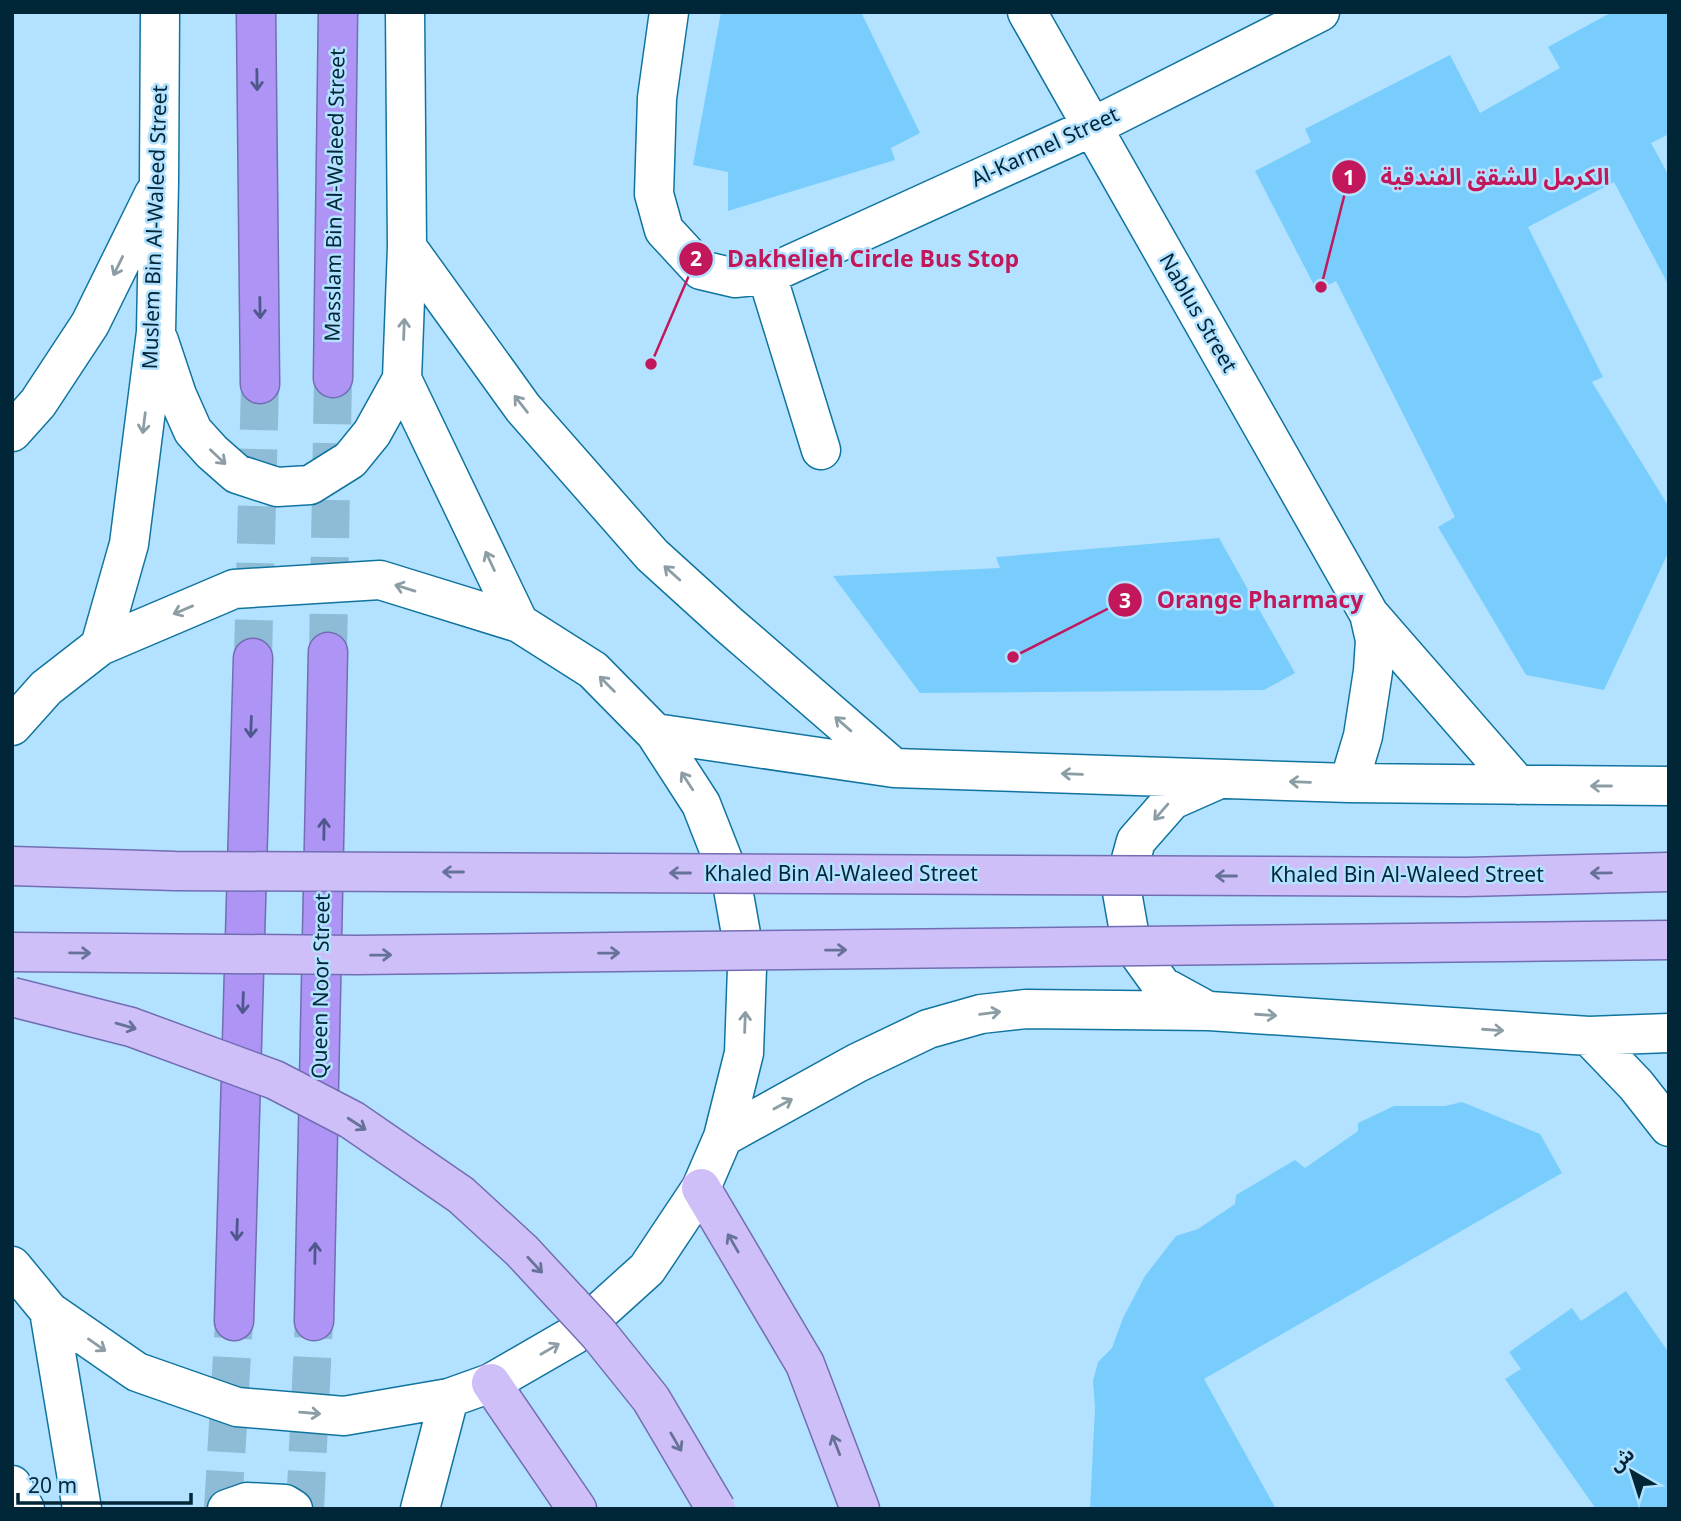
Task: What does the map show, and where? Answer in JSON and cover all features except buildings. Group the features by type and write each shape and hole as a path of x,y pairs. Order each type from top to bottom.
{"highway":[{"path":"256,12 260,384"},
{"name":"Masslam Bin Al-Waleed Street","path":"333,378 338,12"},
{"name":"Queen Noor Street","path":"314,1321 328,652"},
{"path":"234,1321 253,658"}],"main road":[{"name":"Khaled Bin Al-Waleed Street","path":"12,866 175,871 1438,877 1669,872"},
{"path":"12,952 356,956 1669,940"},
{"path":"12,997 131,1027 275,1080 352,1120 461,1195 522,1251 598,1333 651,1399 716,1509"},
{"path":"701,1188 805,1364 860,1509"},
{"path":"491,1383 578,1509"}],"street":[{"name":"Muslem Bin Al-Waleed Street","path":"100,646 129,544 156,332 160,12"},
{"path":"156,332 177,395 193,431 212,453 237,474 277,487 310,485 350,460 372,433 402,379 407,247 405,12"},
{"path":"669,12 657,98 654,194 664,230 701,270 734,278 767,275 821,450"},
{"name":"Nablus Street","path":"1027,12 1369,614 1518,785"},
{"name":"Al-Karmel Street","path":"767,275 1092,127 1320,12"},
{"path":"12,432 38,403 90,324 159,183"},
{"path":"407,247 523,408 652,555 894,768"},
{"path":"402,379 519,623"},
{"path":"12,726 29,691 100,646 234,589 380,580 519,623 593,670 655,733 701,804 715,838 732,883 747,968 744,1053 723,1137 701,1188 647,1269 574,1335 491,1383 449,1398 344,1416 237,1407 137,1372 49,1311 12,1266"},
{"name":"Nablus Street","path":"1349,783 1363,736 1373,671 1375,640 1369,614"},
{"path":"655,733 894,768 1349,783 1669,786"},
{"path":"1209,1011 1162,986 1131,943 1122,892 1136,841 1172,800 1220,779"},
{"path":"723,1137 857,1063 928,1029 981,1014 1026,1009 1209,1011 1589,1036 1669,1033"},
{"path":"1589,1036 1636,1085 1669,1126"},
{"path":"49,1311 82,1509"},
{"path":"420,1509 449,1398"},
{"path":"12,1485 25,1509"},
{"path":"227,1509 247,1502 285,1504 293,1509"}],"tunnel":[{"path":"328,652 333,378"},
{"path":"253,658 260,384"},
{"path":"223,1509 234,1321"},
{"path":"305,1509 314,1321"}],"place":[{"name":"الكرمل للشقق الفندقية","path":"1321,287"},
{"name":"Dakhelieh Circle Bus Stop","path":"651,364"},
{"name":"Orange Pharmacy","path":"1013,657"}]}
